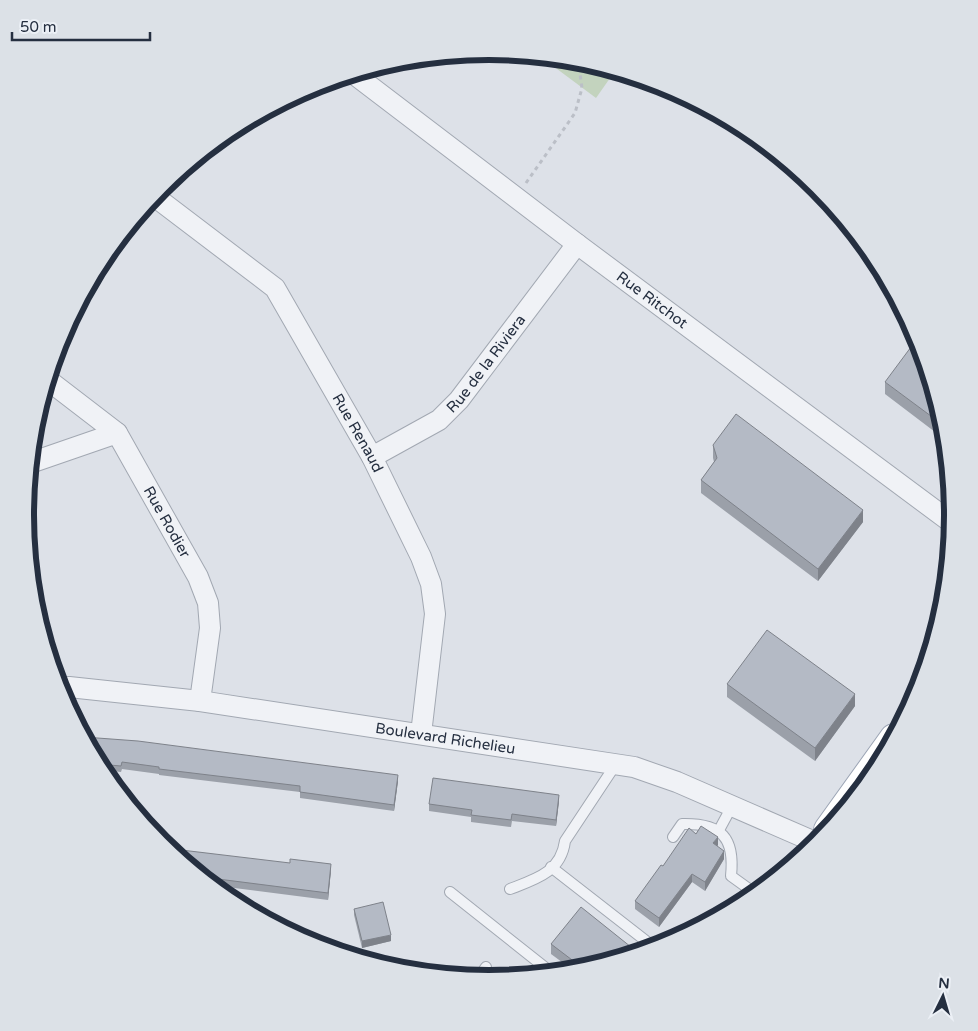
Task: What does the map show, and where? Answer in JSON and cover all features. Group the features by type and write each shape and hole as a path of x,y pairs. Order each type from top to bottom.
{"street":[{"name":"Rue Ritchot","path":"361,79 577,244 944,517"},
{"name":"Rue Renaud","path":"160,201 275,288 372,457 421,557 431,584 435,614 422,734"},
{"name":"Rue de la Riviera","path":"372,457 439,420 459,400 577,244"},
{"name":"Rue Rodier","path":"53,384 116,433 198,577 208,603 210,628 200,701"},
{"path":"38,460 116,433"},
{"name":"Boulevard Richelieu","path":"67,687 200,701 634,767 677,782 808,840"}],"lane":[{"path":"510,889 543,876 552,867 563,854 565,840 616,764"},
{"path":"718,832 732,806"},
{"path":"673,837 682,824 702,824 718,832 730,843 733,858 731,876 749,889"},
{"path":"552,867 648,942"},
{"path":"450,892 545,967"}],"path":[{"path":"516,198 575,113 582,88 579,69"}],"green space":[{"path":"551,65 611,77 596,98"}],"building":[{"path":"911,347 920,369 934,418 885,382"},
{"path":"736,414 863,510 818,569 701,480 717,458 713,445"},
{"path":"767,630 855,694 815,748 727,684"},
{"path":"92,738 138,741 398,775 394,805 300,792 300,786 159,769 159,767 122,762 121,766 108,765"},
{"path":"433,778 559,795 556,820 512,814 511,820 471,815 472,810 429,804"},
{"path":"701,826 718,837 713,843 724,851 705,882 692,874 659,918 635,901 661,865 663,866 689,828 696,834"},
{"path":"181,850 290,863 290,859 331,864 328,893 214,879"},
{"path":"383,902 391,935 362,941 354,909"},
{"path":"581,907 632,948 575,962 551,944"}]}
